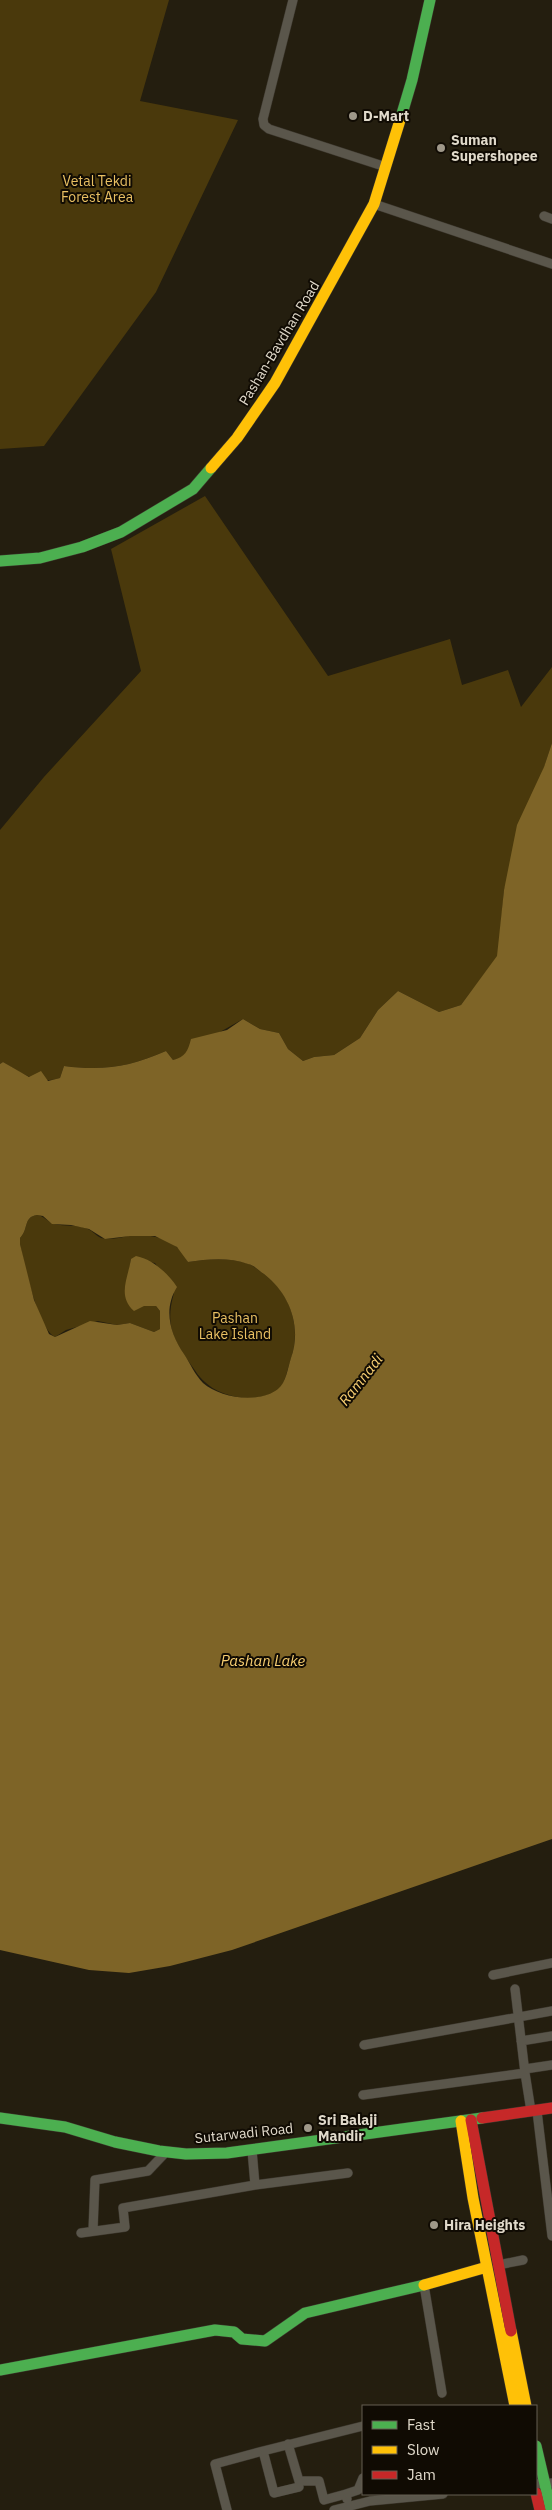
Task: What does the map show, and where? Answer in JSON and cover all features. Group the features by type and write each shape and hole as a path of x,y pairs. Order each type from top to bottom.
{"street":[{"name":"Pashan-Bavdhan Road","path":"0,561 40,558 105,538 130,527 193,489 236,438 275,382 374,204 412,80 430,0"},
{"path":"290,1 264,125 268,129 386,167"},
{"path":"374,204 552,264"},
{"path":"493,1975 552,1963"},
{"path":"515,1989 525,2071 534,2111 552,2236"},
{"path":"364,2045 552,2011"},
{"path":"521,2041 552,2036"},
{"path":"363,2095 525,2071 552,2064"},
{"name":"Sutarwadi Road","path":"0,2118 65,2127 115,2142 166,2152 227,2153 552,2108"},
{"path":"466,2121 515,2405"},
{"path":"252,2150 256,2185"},
{"path":"93,2230 95,2180 148,2171 166,2152"},
{"path":"81,2233 124,2227 123,2208 256,2185 348,2173"},
{"path":"0,2370 215,2330 234,2332 242,2339 265,2341 306,2312 493,2271 523,2260"},
{"path":"493,2271 526,2405"},
{"path":"424,2285 442,2393"},
{"path":"227,2510 215,2464 362,2426"},
{"path":"288,2444 299,2481 319,2480 324,2500 358,2490 362,2480"},
{"path":"537,2451 551,2510"},
{"path":"263,2452 274,2494 299,2487"},
{"path":"346,2494 349,2506"},
{"path":"334,2510 370,2501 433,2495"},
{"path":"536,2495 540,2510"}],"green space":[{"name":"Vetal Tekdi Forest Area","path":"0,0 169,0 140,101 238,120 156,292 44,446 0,449"},
{"path":"205,496 328,676 450,639 462,685 508,670 521,707 552,667 552,743 504,890 498,956 461,1005 439,1012 398,991 378,1010 360,1038 334,1055 314,1057 303,1061 288,1049 279,1033 260,1029 243,1019 188,1050 182,1058 173,1060 166,1051 140,1061 104,1068 64,1066 60,1078 52,1080 30,1077 3,1062 0,1064 0,830 44,777 141,671 111,549"},
{"name":"Pashan Lake Island","path":"37,1215 54,1224 84,1227 101,1238 112,1239 137,1235 163,1239 178,1248 188,1262 211,1259 226,1260 241,1262 255,1267 274,1282 282,1292 292,1314 295,1337 293,1350 286,1377 280,1388 273,1393 263,1396 242,1398 218,1391 202,1380 181,1350 173,1334 170,1316 174,1293 155,1263 131,1259 128,1278 144,1306 156,1306 160,1311 160,1329 154,1332 130,1323 117,1325 98,1321 66,1330 55,1337 43,1322 38,1309 28,1280 20,1244 20,1238 28,1221"}],"water":[{"name":"Pashan Lake","path":"552,743 552,1839 232,1950 170,1966 129,1973 89,1970 0,1950 0,1064 3,1062 29,1077 41,1071 48,1081 60,1078 64,1066 104,1068 140,1061 166,1051 173,1060 185,1053 191,1039 227,1030 243,1019 260,1029 279,1033 288,1049 303,1061 314,1057 334,1055 360,1038 378,1010 398,991 439,1012 461,1005 497,956 504,890 517,825 544,767","holes":["37,1215 43,1216 52,1224 71,1225 89,1229 105,1239 155,1236 177,1247 188,1262 211,1259 241,1262 254,1267 264,1274 281,1291 287,1301 294,1323 294,1346 281,1386 270,1394 250,1398 219,1392 203,1383 179,1346 172,1330 169,1313 170,1304 177,1287 159,1267 148,1260 136,1256 131,1259 125,1286 126,1299 134,1311 144,1306 156,1306 160,1311 160,1329 154,1332 130,1323 117,1325 90,1321 55,1337 49,1334 34,1300 20,1244 20,1238 30,1218"]}],"traffic: fast":[{"path":"401,117 412,80 430,0"},
{"path":"0,561 40,558 82,547 121,532 193,489 211,468"},
{"path":"0,2118 65,2127 115,2142 159,2151 186,2154 227,2153 482,2118"},
{"path":"0,2370 215,2330 234,2332 242,2339 265,2341 305,2313 424,2285"},
{"path":"537,2450 551,2510"}],"traffic: slow":[{"path":"211,468 237,438 275,383 374,204 401,117"},
{"path":"461,2121 473,2198 515,2405"},
{"path":"424,2285 487,2267"},
{"path":"511,2331 526,2405"}],"traffic: jam":[{"path":"482,2118 552,2108"},
{"path":"471,2120 511,2331"},
{"path":"536,2495 540,2510"}],"place":[{"name":"D-Mart","path":"353,116"},
{"name":"Suman Supershopee","path":"441,148"},
{"name":"Sri Balaji Mandir","path":"308,2128"},
{"name":"Hira Heights","path":"434,2225"}],"water label":[{"name":"Ramnadi","path":"361,1380"}]}
